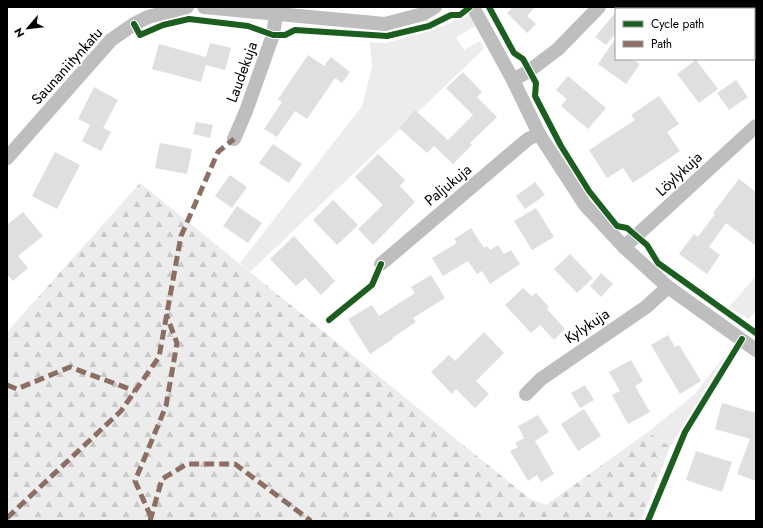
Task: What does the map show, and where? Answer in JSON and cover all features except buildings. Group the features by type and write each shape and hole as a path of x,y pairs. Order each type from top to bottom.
{"street":[{"name":"Saunaniitynkatu","path":"7,158 111,40 134,24 148,17 187,7"},
{"path":"204,7 385,24 423,14 435,7"},
{"path":"472,7 513,80 539,134 585,205 624,247 668,287 756,350"},
{"path":"513,80 529,71 558,49 599,7"},
{"name":"Laudekuja","path":"234,139 274,35 276,14"},
{"name":"Löylykuja","path":"624,247 756,126"},
{"name":"Paljukuja","path":"381,264 528,139 539,134"},
{"name":"Kylykuja","path":"526,394 541,379 646,307 668,287"}],"green space":[{"path":"469,15 476,26 456,37 464,50 480,41 484,49 250,272 240,263 362,106 372,67 370,42 386,43 430,31"},
{"path":"140,183 530,499 546,505 648,432 670,447 641,521 7,521 7,332"},
{"path":"756,276 756,311 749,319 729,307"},
{"path":"727,353 670,447 648,432 694,395"}],"marked path":[{"path":"7,518 121,411 159,357 181,236 218,152 234,139"},
{"path":"151,517 135,481 166,406 177,343 166,314"},
{"path":"7,385 17,389 70,367 135,391"},
{"path":"150,521 162,479 187,464 235,464 311,521"}],"cycle path":[{"path":"134,24 140,35 163,25 189,19 248,26 273,35 285,35 295,30 387,36 429,26 451,15 460,15 470,7"},
{"path":"489,7 514,53 523,59 536,83 535,96 561,146 589,191 617,226 627,228 647,245 658,263 756,333"},
{"path":"329,320 372,285 381,264"},
{"path":"648,521 685,432 742,339"}]}
